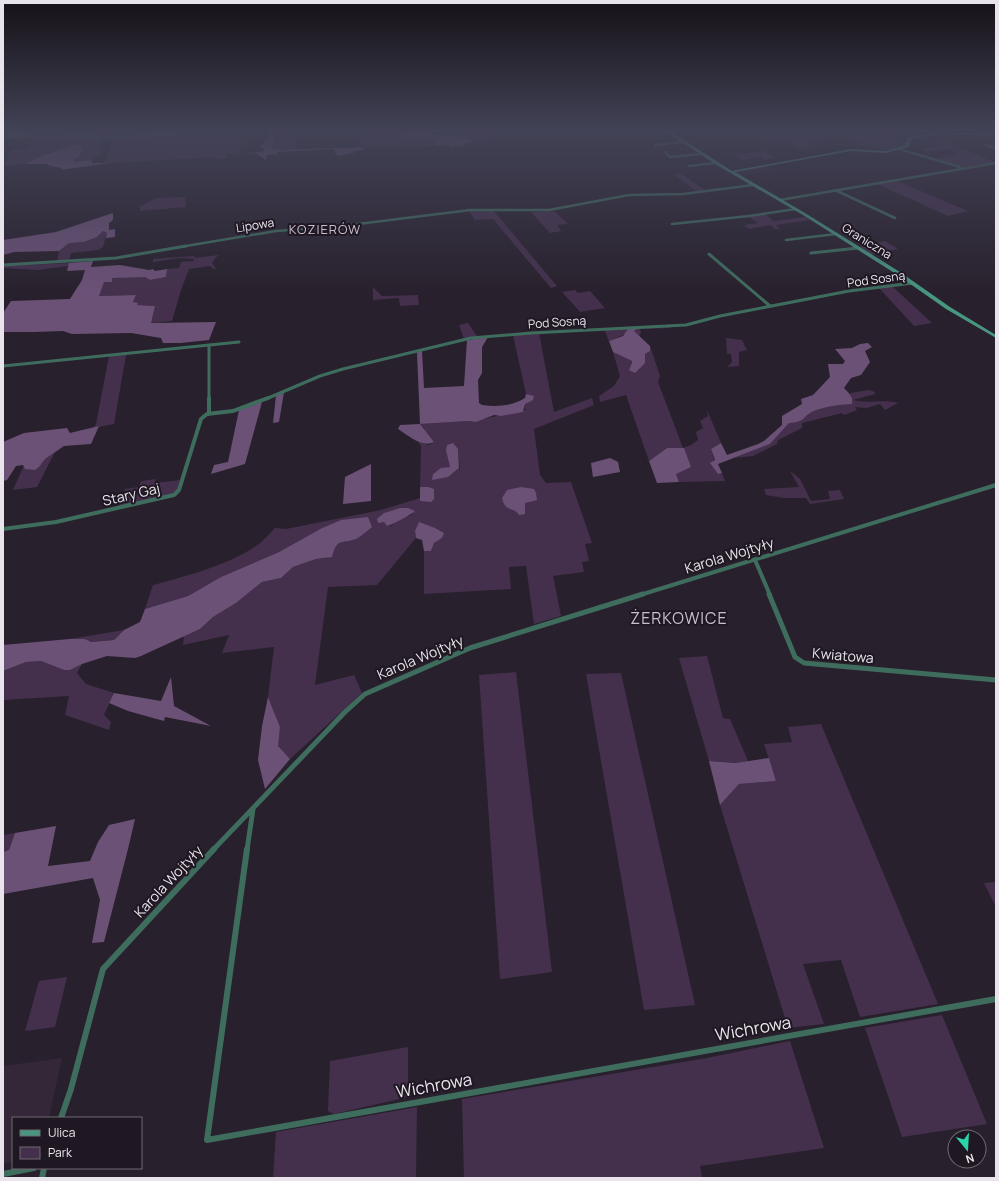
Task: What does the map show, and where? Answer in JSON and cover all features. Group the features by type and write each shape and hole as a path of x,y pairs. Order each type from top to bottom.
{"street":[{"name":"Lipowa","path":"3,265 124,258 276,230 342,226 475,210 549,210 629,195 678,194 745,185"},
{"name":"Graniczna","path":"755,185 913,282 952,311 996,338"},
{"path":"780,200 863,185"},
{"path":"835,190 895,218"},
{"path":"672,224 749,216 796,209"},
{"path":"786,240 836,234"},
{"path":"812,253 858,248"},
{"path":"709,254 770,306"},
{"name":"Pod Sosną","path":"209,414 233,411 243,408 320,376 343,369 471,338 538,332 686,325 720,316 848,291 913,282"},
{"path":"3,366 239,342"},
{"path":"209,345 209,414"},
{"name":"Stary Gaj","path":"3,529 56,522 174,495 179,490 201,419 209,414"},
{"name":"Karola Wojtyły","path":"61,1117 71,1089 103,969 178,886 345,712 365,694 470,648 996,485"},
{"name":"Kwiatowa","path":"755,560 795,657 799,661 804,663 996,680"},
{"name":"Wichrowa","path":"253,809 207,1140 996,999"},
{"path":"3,1174 29,1169"}],"shaded area":[{"path":"113,213 113,220 109,223 109,230 115,229 115,237 106,238 107,233 103,231 97,237 84,242 69,243 59,251 14,252 3,255 3,240 56,232"},
{"path":"93,261 91,267 120,265 149,270 153,269 155,271 167,269 166,277 150,280 145,277 112,278 112,282 104,282 99,296 136,295 133,302 138,303 137,305 155,306 151,323 216,322 209,340 163,343 161,338 131,333 72,334 63,331 3,332 3,313 11,301 70,299 82,280 85,270 67,271 69,263"},
{"path":"628,329 637,329 634,331 650,346 650,351 645,354 645,363 635,373 629,370 632,361 613,352 609,341 623,336"},
{"path":"488,337 482,347 482,373 478,380 479,403 487,406 499,406 520,401 525,398 526,394 534,396 533,400 525,404 523,412 501,416 494,415 476,422 468,421 420,424 417,352 422,351 424,388 464,386 467,340"},
{"path":"868,343 872,347 865,351 870,362 861,375 851,378 844,388 852,397 852,404 819,409 810,413 799,422 789,423 770,444 718,464 722,473 718,474 710,463 715,460 711,449 721,443 727,455 764,441 782,425 782,416 802,404 801,399 813,395 830,377 828,364 843,364 845,361 835,349 852,348 860,344"},
{"path":"284,392 279,422 273,423 276,395"},
{"path":"262,402 245,464 211,474 214,465 228,462 239,410"},
{"path":"420,424 434,442 420,442 398,429 400,425"},
{"path":"99,426 91,444 64,446 45,459 35,470 25,469 23,465 16,466 7,480 3,481 3,442 24,433 67,428 70,433"},
{"path":"453,443 458,449 459,468 448,477 432,480 433,474 441,468 450,467 446,450 447,445"},
{"path":"667,448 684,448 691,467 676,474 679,482 657,483 649,461"},
{"path":"610,458 618,462 620,472 593,477 591,463"},
{"path":"371,464 371,501 343,504 345,477"},
{"path":"420,487 434,489 434,499 431,502 420,501"},
{"path":"521,487 534,489 537,500 525,503 525,514 519,515 517,512 505,506 502,498 507,490"},
{"path":"400,508 408,508 415,511 387,526 384,522 378,523 377,519 384,513"},
{"path":"368,517 372,527 356,539 338,544 332,557 316,559 293,567 281,578 262,582 236,603 213,617 200,629 141,656 135,658 107,656 82,664 70,670 64,670 41,661 26,662 3,671 3,645 70,639 85,639 91,642 114,640 124,630 140,622 145,609 188,596 221,577 279,552 322,528 341,520"},
{"path":"419,522 444,533 442,538 434,543 431,551 424,551 422,540 416,538 415,531"},
{"path":"171,677 174,706 211,726 165,717 164,721 128,711 109,703 114,693 161,701"},
{"path":"268,697 280,727 278,746 290,759 265,789 258,760 262,726"},
{"path":"769,758 776,781 739,784 720,805 709,761 735,763"},
{"path":"135,819 104,942 92,943 100,900 93,878 3,894 3,852 9,850 15,833 56,826 48,866 90,861 98,842 109,825"},
{"path":"62,1058 49,1117 12,1117 12,1162 3,1164 3,1066"}],"green space":[{"path":"688,185 697,185 706,191 696,191"},
{"path":"879,185 907,185 968,211 948,216"},
{"path":"185,197 186,207 140,211 140,206 157,198"},
{"path":"493,210 557,286 551,288 493,219 475,220 469,211"},
{"path":"554,211 568,224 557,225 561,231 550,233 531,212"},
{"path":"765,214 774,221 805,217 810,220 776,225 780,229 775,229 771,225 749,229 744,225 758,223 749,217"},
{"path":"103,231 107,233 103,247 98,250 71,253 69,261 21,263 57,261 59,251 68,243 84,242 97,237"},
{"path":"885,241 898,249 871,255 859,247"},
{"path":"219,255 212,263 216,269 210,266 189,269 172,321 150,323 154,306 137,305 133,302 136,295 98,296 103,282 112,278 145,277 150,280 166,277 167,269 179,268 181,262 194,261 194,259 180,258 153,262 153,259 194,256 195,258"},
{"path":"69,263 68,266 38,270 3,268 3,266"},
{"path":"892,286 932,323 914,326 879,288"},
{"path":"373,287 382,296 418,295 419,305 400,306 399,298 373,300"},
{"path":"575,290 578,293 590,291 605,308 580,312 562,292"},
{"path":"468,323 477,336 464,339 459,325"},
{"path":"671,328 640,329 641,332 639,336 634,331 637,329 609,341 604,329"},
{"path":"539,333 554,412 592,398 594,405 534,429 540,475 546,483 571,482 592,543 585,544 589,561 582,562 584,572 553,576 561,616 534,624 526,566 509,567 511,589 424,594 424,551 431,551 434,543 442,538 415,531 416,538 377,585 328,587 315,685 354,675 362,693 290,759 277,746 280,727 268,697 274,647 222,653 229,635 183,645 184,636 200,629 213,617 236,603 262,582 281,578 293,567 316,559 327,558 333,548 339,544 357,538 341,520 322,528 279,552 221,577 188,596 145,609 153,585 180,578 237,557 260,543 275,528 286,529 381,510 420,498 420,501 428,487 420,487 421,446 418,442 429,445 434,442 420,424 471,422 525,410 525,404 530,396 526,394 513,335","holes":["458,449 460,470 459,468 448,477 433,474 441,469 450,467","401,508 408,508 413,514 398,520 391,526 387,526 384,522 384,513"]},
{"path":"726,338 742,340 747,350 739,352 739,366 727,367 732,362 731,354 727,354"},
{"path":"650,346 660,376 658,382 683,448 698,440 696,432 703,428 700,421 708,416 707,410 721,443 711,449 718,474 722,473 725,481 679,482 667,448 649,461 626,395 600,402 599,396 614,386 620,376 613,352 632,361 632,363 650,351"},
{"path":"126,355 114,424 94,427 96,424 109,356"},
{"path":"869,390 875,392 875,394 853,400 850,393"},
{"path":"853,400 864,402 887,401 898,403 885,410 880,404 867,408 855,407 857,410 844,415 842,413 802,423 802,428 778,440 777,444 753,456 734,458 770,444 789,423 799,422 810,413 819,409 852,404"},
{"path":"55,452 37,487 13,490 24,465 39,467 45,459"},
{"path":"790,471 800,479 811,501 830,499 828,491 840,490 844,499 810,504 806,498 784,498 766,495 764,489 799,487"},
{"path":"156,479 155,483 180,480 177,490 172,494 119,507 125,489 139,487 141,481"},
{"path":"124,630 114,640 91,642 85,639 70,639"},
{"path":"707,656 723,718 730,719 748,761 735,763 709,761 679,658"},
{"path":"41,661 64,670 70,670 82,664 77,673 86,684 114,693 104,715 111,722 109,730 65,715 69,696 3,700 3,671 26,662"},
{"path":"516,672 552,972 500,979 479,675"},
{"path":"621,673 695,1005 644,1010 586,674"},
{"path":"821,724 938,1004 860,1017 841,960 803,964 824,1024 788,1028 720,805 739,784 776,781 764,744 792,742 788,727"},
{"path":"15,833 9,850 3,852 3,835"},
{"path":"996,882 996,907 984,883"},
{"path":"67,977 55,1027 25,1031 39,981"},
{"path":"942,1015 987,1124 902,1137 865,1028"},
{"path":"790,1041 824,1148 700,1166 702,1178 464,1178 462,1099 707,1058"},
{"path":"408,1047 408,1097 334,1114 328,1111 330,1061"},
{"path":"417,1107 416,1178 273,1178 276,1132"}],"district":[{"name":"KOZIERÓW","path":"325,229"},
{"name":"ŻERKOWICE","path":"679,618"}]}
